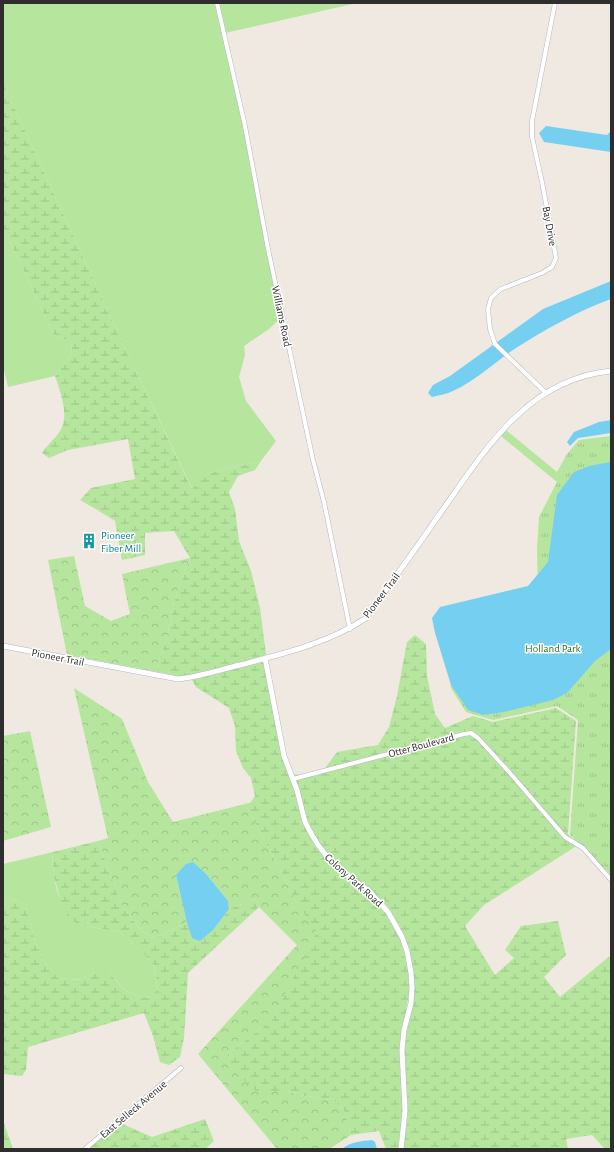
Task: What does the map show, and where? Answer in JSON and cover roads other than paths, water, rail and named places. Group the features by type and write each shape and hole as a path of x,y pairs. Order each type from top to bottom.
{"street":[{"name":"Williams Road","path":"218,3 245,126 268,249 313,460 324,502 350,629"},
{"name":"Bay Drive","path":"545,392 495,344 490,329 488,309 491,298 501,289 542,273 552,267 556,258 532,137 532,121 555,3"},
{"name":"Pioneer Trail","path":"3,646 178,679 195,677 265,658 332,637 350,629 366,618 484,450 513,419 545,392 580,377 611,371"},
{"path":"265,658 284,756 293,778"},
{"name":"Otter Boulevard","path":"293,778 471,733 478,738 510,773 565,837 583,848 611,880"},
{"name":"Colony Park Road","path":"293,778 306,822 318,845 332,863 368,890 388,912 402,937 407,951 412,988 411,1003 404,1030 402,1050 405,1111 401,1149"},
{"name":"East Selleck Avenue","path":"85,1149 181,1068"}],"water":[{"path":"546,126 607,135 611,131 611,152 544,142 539,133"},
{"path":"611,281 611,299 574,315 539,334 516,348 461,387 446,394 432,397 428,393 433,385 450,376 543,309"},
{"path":"611,420 611,433 578,438 570,446 567,442 574,432 599,422"},
{"name":"Holland Park","path":"611,462 611,649 595,661 567,693 553,700 504,712 483,715 468,710 451,685 435,633 432,618 440,607 528,586 548,562 557,495 574,472 589,466"},
{"path":"193,862 207,875 228,901 229,909 214,929 200,941 192,938 176,875 186,864"},
{"path":"372,1140 375,1142 377,1149 342,1149 352,1143"}],"place":[{"name":"Pioneer Fiber Mill","path":"89,541"}]}
